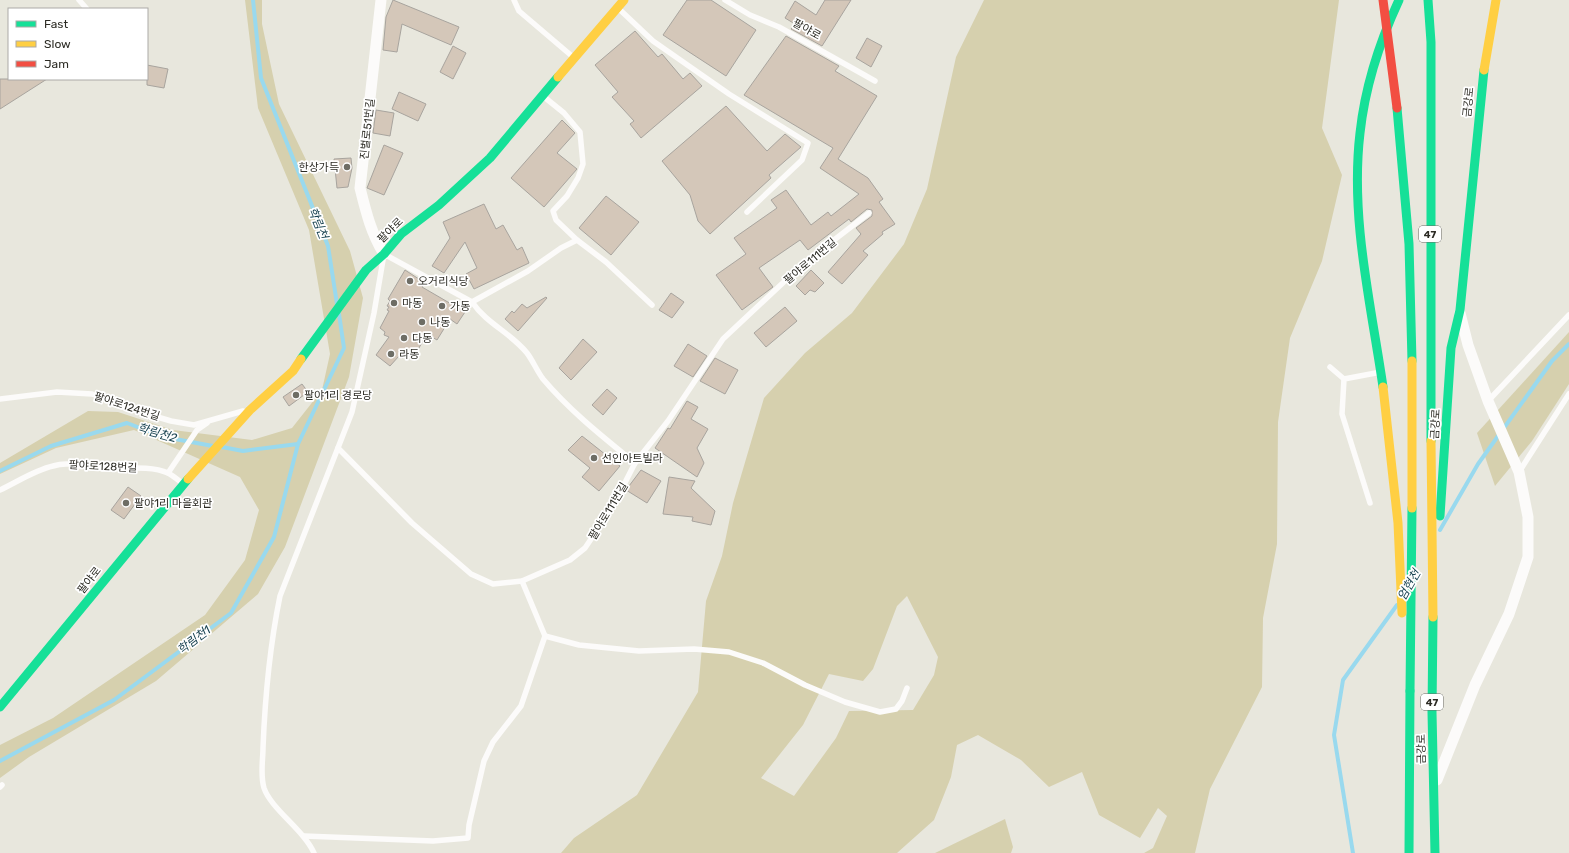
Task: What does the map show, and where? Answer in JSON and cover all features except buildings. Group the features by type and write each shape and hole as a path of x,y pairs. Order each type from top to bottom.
{"main road":[{"name":"팔야로","path":"0,708 197,468 251,409 299,364 366,270 384,254 401,234 439,205 490,158 624,0"},
{"name":"47","path":"1382,0 1394,83 1409,244 1412,337 1412,514 1407,671"},
{"path":"1399,0 1383,35 1368,86 1360,134 1358,183 1361,238 1381,372 1398,523 1407,671"},
{"name":"47","path":"1428,0 1432,42 1430,468 1433,617"},
{"name":"금강로","path":"1435,853 1433,617 1445,456 1451,348 1460,310 1482,87 1496,0"},
{"name":"금강로","path":"1407,671 1410,691 1409,853"}],"street":[{"name":"진벌로51번길","path":"381,0 360,188 373,236 384,254"},
{"path":"1434,788 1475,684 1509,614 1528,557 1528,517 1519,472 1489,404 1468,344 1460,310"}],"lane":[{"path":"79,0 86,8"},
{"path":"514,0 519,11 575,59"},
{"name":"팔야로","path":"726,0 750,15 779,27 875,82"},
{"path":"618,8 653,41 729,94 808,143 802,160 747,212"},
{"path":"543,96 564,113 580,132 583,164 578,178 567,196 553,211 556,220 577,240 606,262 652,305"},
{"name":"팔야로111번길","path":"338,448 412,524 472,574 493,584 522,581 570,560 585,548 612,508 635,463 668,421 723,339 803,264 869,213"},
{"path":"472,302 528,271 561,248 577,240"},
{"path":"314,853 304,836 264,788 262,772 264,725 276,618 280,596 352,412 374,313 384,254"},
{"name":"팔야로","path":"384,254 472,302 480,314 527,353 542,377 561,399 603,438 635,463"},
{"path":"1489,404 1569,315"},
{"path":"1330,367 1344,379"},
{"path":"1344,379 1381,372"},
{"path":"1344,379 1342,414 1370,503"},
{"name":"팔야로124번길","path":"0,398 57,392 92,394 171,421 194,425 251,409"},
{"path":"1519,472 1569,394"},
{"path":"168,473 197,430 211,420"},
{"name":"팔야로128번길","path":"0,490 46,468 60,464 78,464 94,468 139,468 168,473 184,484"},
{"path":"304,836 432,841 468,838 469,825 484,761 492,742 521,706 545,636 522,581"},
{"path":"545,636 579,645 639,651 694,649 729,652 763,663 805,685 845,702 880,712 896,709 902,701 906,688"}],"shaded area":[{"path":"245,0 262,0 262,24 279,104 350,251 363,298 349,377 285,547 258,594 156,681 29,757 0,778 0,745 53,718 205,615 245,560 259,510 240,477 134,430 56,448 0,474 0,463 88,411 118,412 173,430 252,440 292,428 322,390 330,354 309,230 258,108"},
{"path":"984,0 1339,0 1322,128 1342,175 1322,261 1290,338 1278,422 1277,544 1263,618 1262,687 1210,789 1195,853 1144,853 1153,848 1167,816 1158,808 1140,838 1099,815 1082,772 1049,787 1021,760 978,735 957,745 951,777 934,820 897,853 561,853 574,838 637,795 698,692 706,601 722,556 733,503 764,398 805,353 852,313 904,244 927,189 956,57","holes":["907,596 938,657 934,675 913,710 849,711 836,738 794,796 761,778 803,725 829,674 863,681 873,669 897,606"]},
{"path":"1569,332 1569,384 1532,441 1495,486 1477,433"},
{"path":"1005,819 1013,847 1011,853 935,853"}],"waterway":[{"name":"학림천","path":"253,0 261,78 328,246 337,304"},
{"name":"학림천1","path":"0,761 114,700 231,613 274,537 298,444 344,348 339,314"},
{"name":"엄현천","path":"1440,530 1478,464 1552,361 1569,344"},
{"name":"학림천2","path":"0,471 51,446 127,423 164,437 213,446"},
{"name":"학림천2","path":"222,447 243,451 298,444"},
{"name":"엄현천","path":"1353,853 1334,735 1343,680 1397,605"}],"traffic: fast":[{"path":"1383,387 1363,261 1358,197 1358,165 1362,116 1369,82 1385,32 1399,0"},
{"path":"1428,0 1431,42 1431,441"},
{"path":"1440,516 1451,348 1460,310 1484,70"},
{"path":"301,359 366,270 384,254 401,234 439,205 490,158 558,77"},
{"path":"1397,108 1409,244 1412,361"},
{"path":"0,707 188,479"},
{"path":"1410,691 1412,508"},
{"path":"1433,617 1432,712 1435,853"},
{"path":"1409,853 1410,691"}],"traffic: slow":[{"path":"558,77 624,0"},
{"path":"1484,70 1496,0"},
{"path":"188,479 250,410 293,371 301,359"},
{"path":"1412,361 1412,508"},
{"path":"1383,387 1398,523 1402,613"},
{"path":"1431,441 1433,617"}],"traffic: jam":[{"path":"1383,0 1397,108"}],"place":[{"name":"한상가득","path":"347,167"},
{"name":"오거리식당","path":"410,281"},
{"name":"마동","path":"394,303"},
{"name":"가동","path":"442,306"},
{"name":"나동","path":"422,322"},
{"name":"다동","path":"404,338"},
{"name":"라동","path":"391,354"},
{"name":"팔야1리 경로당","path":"296,395"},
{"name":"선인아트빌라","path":"594,458"},
{"name":"팔야1리 마을회관","path":"126,503"}]}
